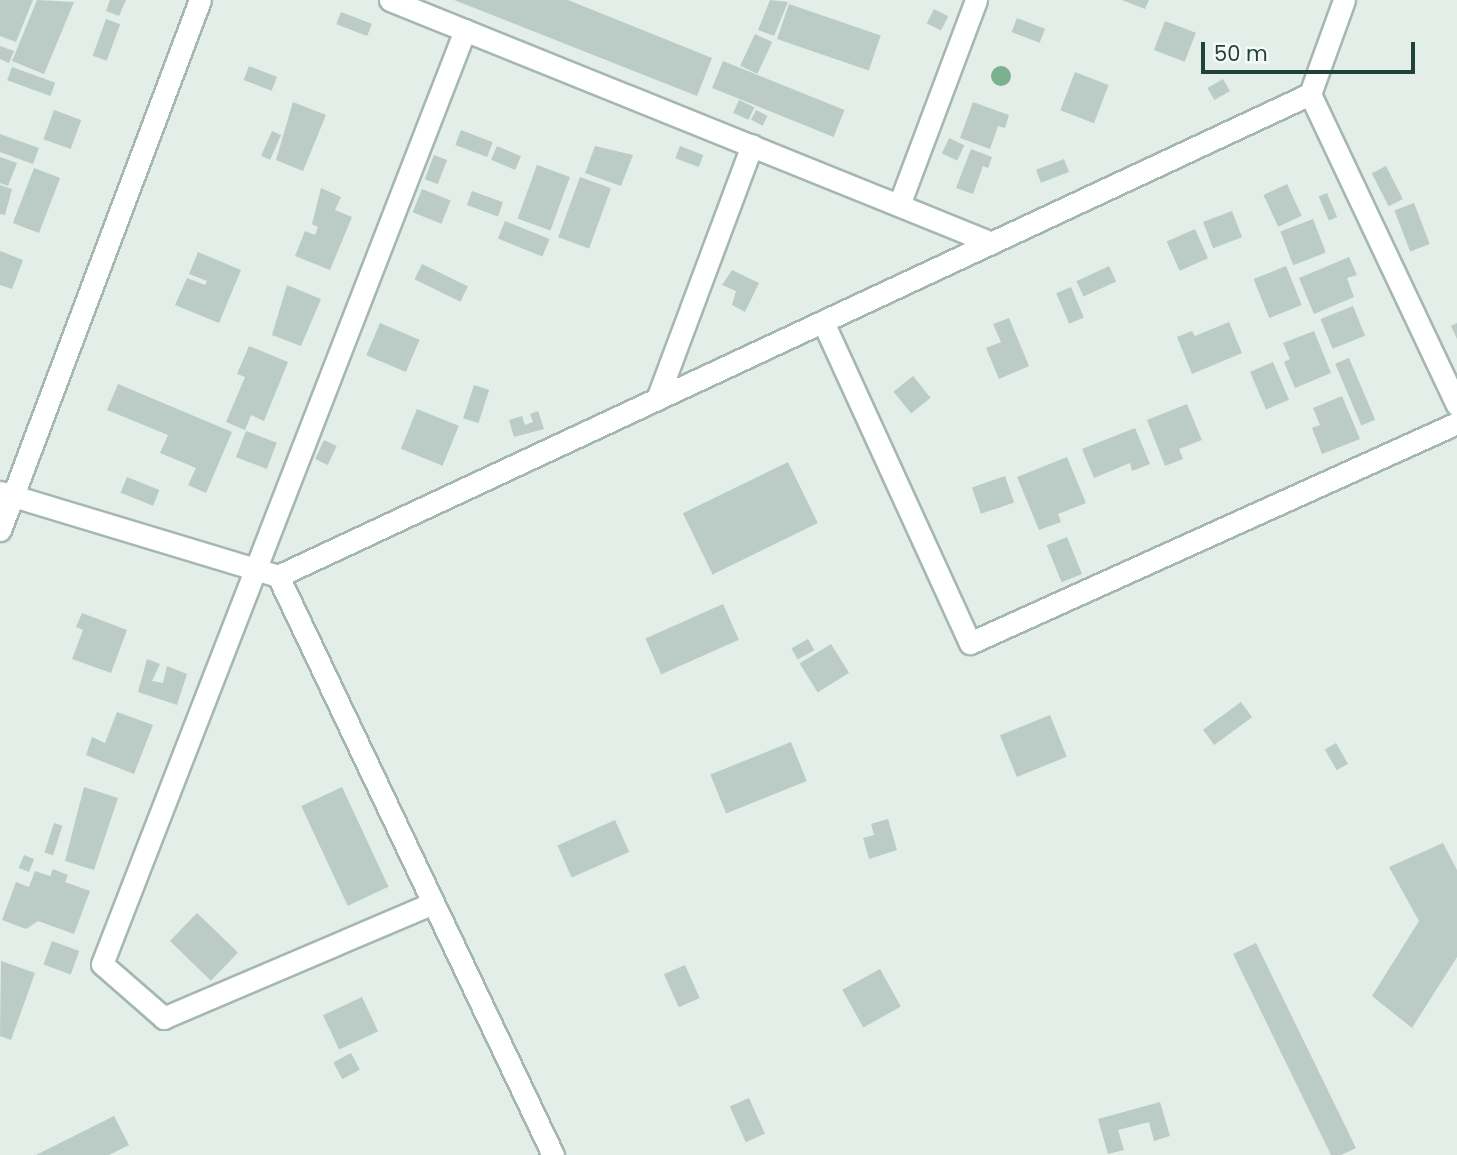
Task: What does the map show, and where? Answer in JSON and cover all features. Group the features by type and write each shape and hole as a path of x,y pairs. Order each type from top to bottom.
{"street":[{"path":"0,530 6,494 200,0"},
{"path":"390,0 992,243"},
{"path":"899,205 976,0"},
{"path":"6,494 278,576 1310,94 1345,0"},
{"path":"433,903 164,1018 102,964 465,30"},
{"path":"1310,94 1457,405"},
{"path":"657,399 752,145"},
{"path":"823,322 970,643 1457,423"},
{"path":"278,576 553,1155"}],"building":[{"path":"0,0 33,0 16,42 0,36"},
{"path":"37,0 74,2 44,74 12,61"},
{"path":"110,0 126,0 119,16 106,11"},
{"path":"454,0 568,0 712,58 697,96"},
{"path":"770,0 788,2 774,36 758,30"},
{"path":"1122,0 1149,0 1145,9"},
{"path":"789,4 881,36 869,71 777,39"},
{"path":"934,9 948,16 941,31 927,23"},
{"path":"341,12 372,24 367,36 336,24"},
{"path":"1017,18 1045,29 1040,43 1012,32"},
{"path":"106,19 120,24 107,61 93,56"},
{"path":"1165,21 1196,33 1185,62 1154,50"},
{"path":"755,34 772,42 757,74 740,66"},
{"path":"0,46 14,51 9,63 0,59"},
{"path":"723,61 844,110 834,137 712,88"},
{"path":"249,66 277,77 272,91 244,80"},
{"path":"12,67 55,83 50,96 7,80"},
{"path":"1075,72 1109,85 1094,123 1060,110"},
{"path":"1223,79 1230,91 1214,100 1207,88"},
{"path":"739,100 754,107 748,120 733,113"},
{"path":"293,102 326,115 303,171 276,160"},
{"path":"973,102 1009,115 1005,128 998,126 990,149 960,138"},
{"path":"54,110 81,120 71,149 43,139"},
{"path":"756,110 768,116 763,126 751,120"},
{"path":"461,130 493,142 487,157 455,145"},
{"path":"272,131 281,135 270,160 261,156"},
{"path":"0,134 39,148 33,164 0,152"},
{"path":"949,138 964,145 957,161 942,153"},
{"path":"497,146 521,156 515,170 491,160"},
{"path":"595,146 633,155 621,186 585,173"},
{"path":"680,146 703,155 699,167 675,158"},
{"path":"971,149 992,157 988,168 983,166 973,194 956,188"},
{"path":"434,155 447,160 438,184 425,179"},
{"path":"0,157 17,163 8,186 0,183"},
{"path":"1064,159 1069,172 1041,183 1036,170"},
{"path":"537,165 570,177 550,231 518,219"},
{"path":"1386,166 1403,199 1389,206 1372,173"},
{"path":"34,168 60,178 39,233 13,223"},
{"path":"580,177 611,188 589,248 558,237"},
{"path":"1287,184 1302,216 1278,227 1263,195"},
{"path":"0,185 12,189 5,215 0,214"},
{"path":"321,188 341,197 335,210 352,217 330,270 295,256 305,231 315,235 318,227 312,224"},
{"path":"422,189 451,201 441,224 413,212"},
{"path":"472,191 503,202 498,216 467,205"},
{"path":"1327,193 1337,217 1329,220 1319,197"},
{"path":"1414,203 1430,244 1410,252 1394,211"},
{"path":"1232,211 1242,237 1213,248 1203,222"},
{"path":"1313,219 1326,253 1293,265 1280,232"},
{"path":"505,221 550,239 542,257 498,239"},
{"path":"1195,229 1208,258 1180,271 1167,242"},
{"path":"0,251 23,260 12,289 0,285"},
{"path":"198,252 241,270 219,323 175,305 187,278 205,285 207,281 189,274"},
{"path":"1349,257 1357,275 1347,278 1354,297 1314,314 1299,278"},
{"path":"422,264 468,286 460,302 415,279"},
{"path":"1109,266 1116,281 1084,297 1076,281"},
{"path":"1286,266 1302,305 1269,318 1254,279"},
{"path":"732,270 759,283 745,312 732,305 736,291 722,285"},
{"path":"287,285 321,299 301,346 272,335"},
{"path":"1071,287 1084,317 1069,324 1056,293"},
{"path":"1353,306 1365,336 1333,349 1321,319"},
{"path":"1009,318 1029,366 999,379 986,348 1001,342 993,324"},
{"path":"1229,322 1242,353 1192,374 1177,337 1192,331 1195,336"},
{"path":"380,323 420,340 406,372 366,355"},
{"path":"1457,323 1457,339 1451,326"},
{"path":"1314,331 1331,373 1295,388 1284,362 1290,359 1283,343"},
{"path":"249,346 288,362 264,421 251,415 245,430 226,422 245,377 237,374"},
{"path":"1349,358 1375,420 1361,426 1335,364"},
{"path":"1273,362 1289,400 1266,410 1250,372"},
{"path":"913,376 931,398 911,413 894,392"},
{"path":"118,384 232,432 206,493 188,485 196,468 160,453 168,435 107,410"},
{"path":"474,385 489,390 478,423 463,418"},
{"path":"1342,396 1360,439 1322,454 1312,428 1320,425 1313,408"},
{"path":"1187,404 1202,440 1179,449 1183,459 1165,466 1147,420"},
{"path":"417,409 459,426 443,466 401,449"},
{"path":"538,411 544,429 514,437 509,420 522,416 525,425 533,422 530,414"},
{"path":"1135,428 1150,464 1132,471 1130,463 1094,478 1082,449"},
{"path":"246,431 277,443 267,469 236,457"},
{"path":"324,440 337,446 328,465 315,459"},
{"path":"1067,457 1086,503 1058,514 1061,522 1039,530 1017,477"},
{"path":"788,462 818,523 713,574 683,513"},
{"path":"1005,476 1014,502 981,514 972,487"},
{"path":"127,477 159,490 153,506 121,493"},
{"path":"1067,537 1082,574 1062,582 1047,545"},
{"path":"723,604 739,640 661,674 645,639"},
{"path":"82,613 127,630 111,673 72,659 83,630 76,627"},
{"path":"808,639 814,650 798,660 791,648"},
{"path":"831,644 849,673 818,692 800,664"},
{"path":"147,659 160,664 152,681 163,683 167,666 187,674 177,705 138,692"},
{"path":"1241,702 1252,717 1214,745 1203,730"},
{"path":"117,712 153,725 134,774 86,755 92,737 105,743"},
{"path":"1050,715 1067,757 1017,777 1000,735"},
{"path":"791,742 807,781 726,814 710,775"},
{"path":"1336,743 1348,764 1337,770 1325,750"},
{"path":"84,787 118,798 94,870 65,861"},
{"path":"342,787 388,887 348,906 301,806"},
{"path":"888,819 897,850 869,859 863,838 874,835 871,824"},
{"path":"615,820 629,852 572,878 557,846"},
{"path":"54,823 63,826 53,855 44,852"},
{"path":"1443,843 1457,870 1457,957 1412,1028 1372,996 1419,921 1389,867"},
{"path":"24,855 34,859 29,872 19,868"},
{"path":"53,869 68,875 65,882 90,891 74,934 38,921 26,929 2,920 16,882 29,887 35,871 50,876"},
{"path":"197,913 238,953 211,981 170,941"},
{"path":"52,941 79,951 71,974 43,964"},
{"path":"1256,943 1356,1148 1341,1155 1331,1155 1233,954"},
{"path":"1,961 35,973 11,1040 0,1036"},
{"path":"685,965 700,998 679,1007 664,974"},
{"path":"880,969 901,1007 863,1027 842,990"},
{"path":"362,997 378,1031 339,1050 323,1015"},
{"path":"351,1053 360,1070 342,1079 333,1062"},
{"path":"749,1098 765,1134 746,1142 730,1107"},
{"path":"1160,1102 1170,1136 1154,1141 1149,1122 1118,1130 1124,1150 1108,1154 1098,1119"},
{"path":"114,1116 129,1145 109,1155 36,1155"}]}
